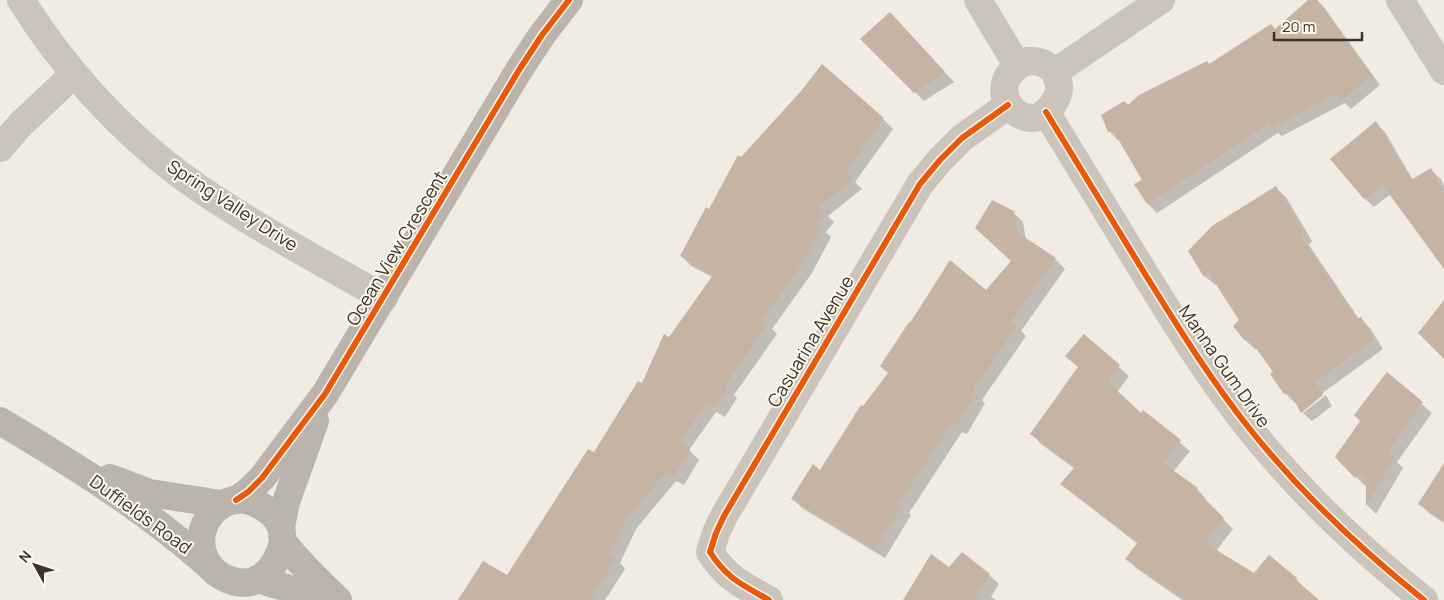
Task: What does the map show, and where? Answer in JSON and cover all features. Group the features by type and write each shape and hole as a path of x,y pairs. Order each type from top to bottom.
{"street":[{"name":"Spring Valley Drive","path":"21,0 74,74 141,142 178,173 231,208 384,298"},
{"name":"Ocean View Crescent","path":"229,502 248,492 262,478 325,394 519,70 542,35 569,0"},
{"path":"978,0 1017,65"},
{"path":"1055,72 1161,0"},
{"path":"1400,0 1444,71"},
{"path":"1037,60 1055,72 1059,81 1059,93 1046,112 1034,117 1022,116 1013,111 1008,104 1004,94 1005,83 1009,74 1017,65 1037,60"},
{"path":"0,148 21,124 74,74"},
{"name":"Casuarina Avenue","path":"769,600 732,578 720,567 710,552 720,525 920,184 962,138 1008,104"},
{"name":"Manna Gum Drive","path":"1046,112 1184,337 1249,428 1324,513 1424,600"},
{"name":"Ocean View Crescent","path":"282,535 286,502 325,394"},
{"name":"Duffields Road","path":"0,421 73,465 175,536 219,574 232,581 245,583 258,579 290,589 307,600"},
{"name":"Duffields Road","path":"73,465 150,493 229,502 250,501 262,507 273,516 282,535 338,600"},
{"name":"Duffields Road","path":"207,564 202,552 201,540 204,526 212,514 229,502"},
{"path":"258,579 268,572 278,558 282,535"}],"building":[{"path":"1308,0 1317,0 1371,75 1341,101 1336,94 1272,128 1269,123 1147,204 1134,184 1142,180 1114,132 1108,132 1101,115 1124,101 1128,105 1139,95 1207,61 1209,64 1271,24 1275,29"},
{"path":"890,12 945,72 914,93 860,39"},
{"path":"822,64 884,118 846,173 853,179 818,207 825,211 817,223 822,226 803,263 762,320 768,323 725,385 728,388 715,408 706,404 681,440 690,450 674,476 666,472 626,520 610,555 616,558 590,600 458,600 483,561 507,575 588,449 594,452 638,381 642,383 664,334 669,337 713,275 680,256 706,207 709,209 738,155 741,157 802,90"},
{"path":"1376,121 1411,180 1431,168 1444,194 1444,269 1382,184 1364,199 1330,159"},
{"path":"1276,186 1303,231 1300,235 1357,319 1361,317 1374,339 1315,382 1323,395 1301,413 1290,393 1284,394 1270,374 1273,372 1250,340 1244,340 1233,326 1239,320 1208,272 1204,277 1188,251 1212,226"},
{"path":"992,200 1014,211 1017,232 1056,258 1011,321 1017,325 973,390 976,393 957,425 952,423 899,503 902,505 875,549 791,499 813,464 820,470 861,405 863,406 888,373 880,366 950,260 986,290 1011,261 975,228"},
{"path":"1444,300 1444,359 1418,333"},
{"path":"1084,334 1120,365 1108,382 1141,413 1143,410 1181,440 1163,463 1198,488 1196,490 1224,518 1205,543 1254,573 1269,555 1297,578 1296,580 1319,600 1185,600 1125,559 1138,542 1060,484 1075,467 1030,434 1078,367 1065,356"},
{"path":"1387,372 1423,402 1388,452 1394,457 1366,506 1366,478 1359,473 1355,478 1335,457 1360,421 1354,415"},
{"path":"1444,463 1444,521 1418,504"},
{"path":"962,552 990,574 974,600 903,600 931,554 949,567"}],"cycle path":[{"path":"236,500 248,492 262,478 325,394 519,70 542,35 569,0"},
{"path":"769,600 729,575 710,552 724,516 920,184 962,138 1008,105"},
{"path":"1046,112 1182,333 1221,391 1249,428 1289,475 1332,519 1377,561 1424,600"}]}
